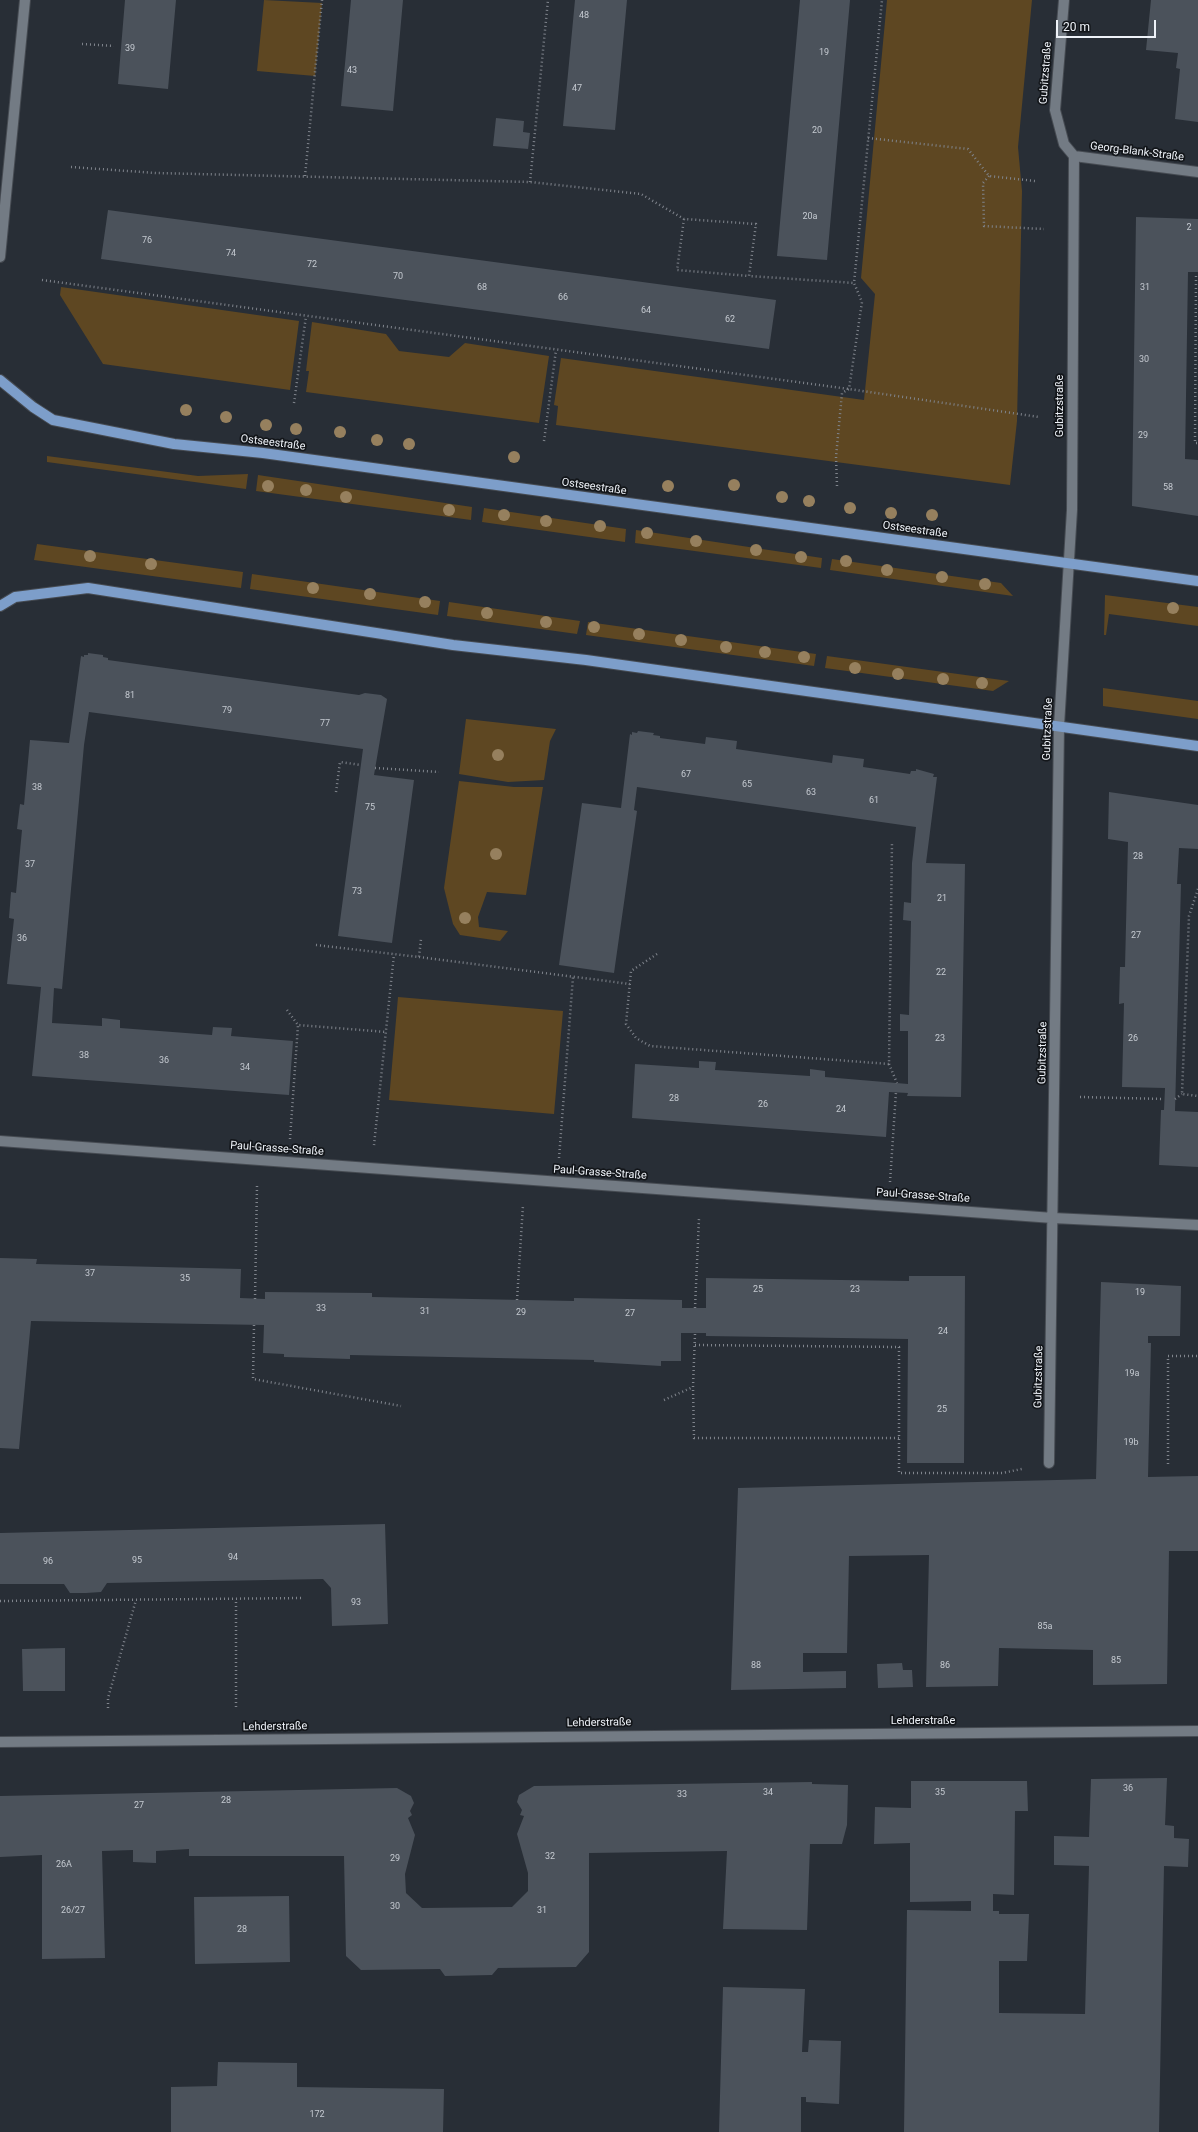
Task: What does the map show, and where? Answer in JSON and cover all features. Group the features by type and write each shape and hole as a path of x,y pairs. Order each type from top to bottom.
{"main road":[{"name":"Ostseestraße","path":"0,380 33,407 53,420 174,444 271,454 1198,581"},
{"path":"0,606 15,597 88,588 453,645 586,660 1198,746"}],"street":[{"path":"0,257 25,0"},
{"name":"Gubitzstraße","path":"1049,1463 1059,726 1072,510 1074,156 1064,144 1055,110 1064,0"},
{"name":"Georg-Blank-Straße","path":"1074,156 1198,172"},
{"name":"Paul-Grasse-Straße","path":"0,1141 1053,1218 1198,1225"},
{"name":"Lehderstraße","path":"0,1742 1198,1731"}],"path":[{"path":"304,176 322,0"},
{"path":"530,182 548,0"},
{"path":"849,389 862,302 854,283 882,0"},
{"path":"82,44 114,46"},
{"path":"868,138 968,149 989,176 1035,181"},
{"path":"71,167 156,172 530,182 641,194 684,219 756,224 749,276"},
{"path":"989,176 983,183 984,226 1044,229"},
{"path":"684,219 677,270 854,283"},
{"path":"1196,276 1195,443 1198,444"},
{"path":"42,280 849,389 1039,417"},
{"path":"294,403 306,316"},
{"path":"544,441 556,350"},
{"path":"837,486 836,457 842,393 849,389"},
{"path":"336,792 340,762 361,765"},
{"path":"375,768 439,772"},
{"path":"892,842 889,1064 897,1083"},
{"path":"1182,1094 1189,916 1198,889"},
{"path":"419,957 421,939"},
{"path":"316,945 630,984"},
{"path":"374,1145 394,954"},
{"path":"657,954 631,971 626,1024 636,1038 650,1046 889,1064"},
{"path":"558,1158 573,977"},
{"path":"287,1010 298,1025 290,1139"},
{"path":"298,1025 386,1032"},
{"path":"890,1182 896,1092"},
{"path":"1175,1099 1182,1094 1198,1096"},
{"path":"1080,1096 1164,1099"},
{"path":"255,1299 257,1186"},
{"path":"517,1300 523,1205"},
{"path":"695,1308 699,1218"},
{"path":"254,1325 254,1379 401,1406"},
{"path":"696,1334 693,1387 694,1438 899,1438"},
{"path":"695,1345 899,1347 899,1473 1002,1473 1022,1469"},
{"path":"1168,1464 1168,1356 1198,1356"},
{"path":"664,1400 693,1387"},
{"path":"236,1598 236,1707"},
{"path":"0,1601 304,1598"},
{"path":"108,1708 108,1698 136,1600"}],"shaded area":[{"path":"264,0 322,3 315,76 257,71"},
{"path":"887,0 1032,0 1018,147 1022,191 1017,421 1010,485 556,425 558,406 554,405 561,358 864,400 875,294 861,278"},
{"path":"61,287 299,321 290,390 103,364 60,295"},
{"path":"312,322 386,334 399,351 449,357 465,343 549,356 539,423 306,392 309,371 306,371"},
{"path":"47,456 198,476 248,474 246,489 47,462"},
{"path":"258,475 472,507 471,520 256,491"},
{"path":"484,508 626,529 625,542 482,522"},
{"path":"636,530 822,558 821,568 635,543"},
{"path":"37,544 243,572 241,588 34,560"},
{"path":"832,559 1001,583 1013,596 830,570"},
{"path":"252,574 440,601 438,615 250,589"},
{"path":"1105,595 1198,607 1198,626 1109,614 1106,635 1104,635"},
{"path":"449,602 580,621 577,634 447,616"},
{"path":"588,622 816,654 814,666 586,635"},
{"path":"827,656 1009,681 993,691 825,668"},
{"path":"1103,688 1198,701 1198,719 1103,706"},
{"path":"466,719 556,729 550,741 544,780 508,782 459,774"},
{"path":"459,781 514,787 543,787 526,895 487,892 478,917 479,927 508,931 500,941 460,935 453,924 444,888"},
{"path":"398,997 563,1011 554,1114 389,1100"}],"building":[{"path":"125,0 176,0 168,89 118,84"},
{"path":"351,0 403,0 393,111 341,106"},
{"path":"575,0 627,0 615,130 563,126"},
{"path":"800,0 850,0 827,260 777,256"},
{"path":"1151,0 1198,0 1198,122 1175,119 1180,69 1176,68 1178,53 1146,50"},
{"path":"496,118 524,121 523,132 530,133 528,149 493,146"},
{"path":"108,210 776,300 769,349 101,259"},
{"path":"1136,217 1198,219 1198,272 1188,272 1185,459 1198,460 1198,516 1132,506"},
{"path":"88,653 103,655 103,657 108,658 108,660 359,695 365,693 381,695 387,699 374,775 414,780 392,943 338,936 363,749 89,712 84,745 62,989 54,988 52,1023 102,1026 102,1018 120,1020 120,1028 212,1035 213,1027 232,1028 231,1036 293,1041 289,1095 32,1076 41,987 7,984 14,919 9,918 11,892 16,893 22,830 17,829 20,804 24,805 30,740 69,743 81,656 84,657 84,655 88,655"},
{"path":"638,731 654,733 653,735 660,736 660,738 705,744 706,737 737,741 736,749 832,763 833,755 864,759 863,767 910,774 911,771 916,771 916,769 934,774 933,777 937,777 926,863 965,864 961,1097 907,1096 908,1093 889,1092 886,1137 632,1118 635,1064 699,1068 699,1061 716,1062 715,1070 810,1076 810,1069 825,1071 825,1077 908,1084 908,1031 900,1031 900,1014 909,1015 911,921 903,920 904,902 911,903 912,863 916,827 637,787 634,810 637,811 614,973 559,965 582,803 621,808 630,734 632,735 632,732 637,733"},
{"path":"1109,792 1198,805 1198,849 1179,848 1177,884 1181,884 1175,1111 1198,1112 1198,1167 1159,1165 1161,1110 1164,1110 1165,1088 1122,1087 1124,1003 1119,1004 1120,967 1125,967 1128,842 1108,839"},
{"path":"0,1258 37,1259 36,1264 241,1269 240,1298 265,1299 265,1292 372,1293 372,1297 574,1301 574,1298 682,1300 682,1308 706,1308 706,1278 909,1281 909,1276 965,1276 964,1463 907,1463 908,1339 706,1336 706,1333 681,1333 681,1361 661,1361 661,1366 594,1362 594,1360 350,1355 350,1359 284,1357 284,1354 263,1353 264,1325 31,1321 19,1449 0,1448"},
{"path":"1101,1282 1181,1286 1180,1336 1148,1336 1148,1343 1151,1343 1148,1477 1198,1476 1198,1551 1169,1551 1167,1684 1093,1685 1093,1650 999,1648 998,1686 926,1687 929,1555 849,1556 847,1653 803,1653 803,1672 846,1671 846,1688 731,1690 738,1488 1096,1479"},
{"path":"385,1524 388,1624 332,1626 331,1588 323,1579 107,1583 101,1592 86,1593 70,1593 64,1584 0,1584 0,1533"},
{"path":"65,1648 65,1691 23,1691 22,1649"},
{"path":"902,1663 903,1670 912,1670 913,1687 878,1688 877,1664"},
{"path":"1167,1778 1165,1825 1174,1826 1174,1838 1189,1839 1188,1867 1164,1866 1159,2132 904,2132 907,1910 971,1911 971,1901 910,1902 910,1843 874,1844 875,1807 911,1808 911,1781 1027,1781 1028,1811 1015,1811 1014,1895 993,1894 993,1911 999,1911 999,1914 1029,1914 1027,1961 999,1961 999,2013 1085,2014 1089,1866 1054,1865 1054,1836 1089,1837 1091,1779"},
{"path":"812,1782 812,1784 848,1785 847,1825 842,1844 810,1844 807,1930 723,1929 727,1851 589,1853 589,1952 576,1967 498,1968 492,1975 445,1976 440,1969 361,1970 346,1956 344,1856 189,1856 189,1849 156,1851 156,1863 133,1862 133,1850 102,1851 105,1958 42,1959 42,1855 0,1857 0,1796 397,1788 411,1796 414,1803 410,1811 412,1815 408,1818 415,1835 405,1874 406,1893 422,1908 512,1907 528,1891 528,1873 517,1834 524,1816 520,1815 522,1810 517,1802 519,1795 534,1786"},
{"path":"289,1896 290,1962 195,1964 194,1897"},
{"path":"723,1987 805,1989 802,2052 808,2052 809,2040 841,2041 839,2104 806,2102 806,2097 801,2097 801,2132 719,2132"},
{"path":"218,2062 297,2063 297,2087 444,2089 443,2132 171,2132 171,2087 217,2086"}]}
